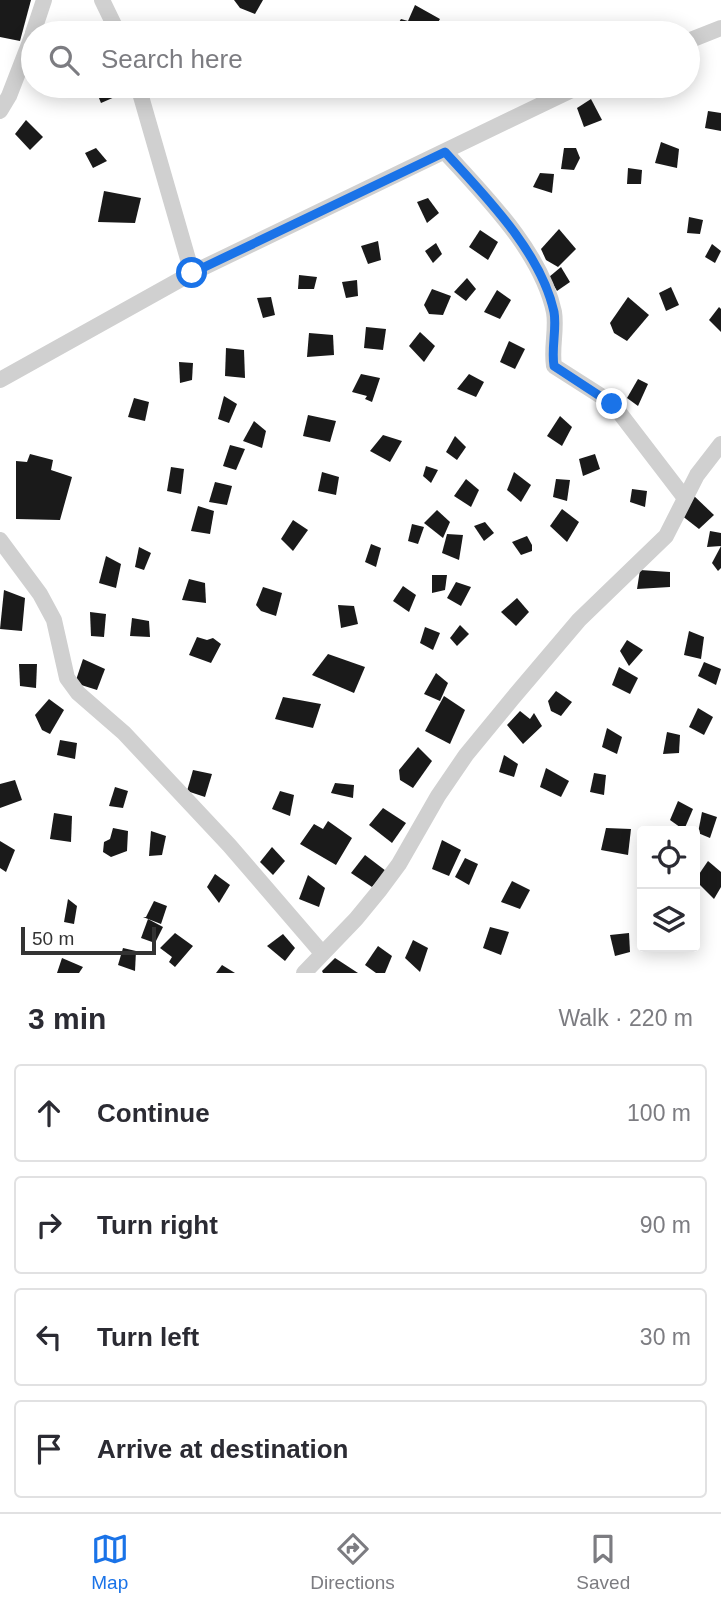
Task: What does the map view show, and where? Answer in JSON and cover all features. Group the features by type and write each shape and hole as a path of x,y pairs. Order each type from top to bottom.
{"street":[{"path":"37,21 44,0"},
{"path":"102,0 112,21"},
{"path":"700,36 721,28"},
{"path":"0,111 21,65"},
{"path":"141,98 192,273"},
{"path":"0,380 192,273 555,98"},
{"path":"445,152 490,202 529,254 540,275 555,314 554,366 612,404 684,497"},
{"path":"304,973 379,891 466,755 579,620 666,536 697,475 721,444"},
{"path":"0,540 40,594 54,620 67,678 78,693 134,743 229,845 322,953"}],"building":[{"path":"0,0 31,0 25,21 21,21 20,41 0,37"},
{"path":"234,0 263,0 255,14 240,8"},
{"path":"415,5 440,19 439,21 408,21"},
{"path":"99,98 112,98 101,103"},
{"path":"591,99 602,120 584,127 577,108"},
{"path":"708,111 721,113 721,131 705,128"},
{"path":"26,120 43,137 30,150 15,134"},
{"path":"661,142 679,149 677,168 655,163"},
{"path":"96,148 107,161 93,168 85,153"},
{"path":"564,148 576,148 580,158 574,170 561,169"},
{"path":"628,168 642,170 641,184 627,184"},
{"path":"540,173 554,174 552,193 533,187"},
{"path":"104,191 141,198 135,223 98,222"},
{"path":"428,198 439,213 427,223 417,202"},
{"path":"689,217 703,220 700,234 687,233"},
{"path":"559,229 576,249 558,267 546,260 541,249"},
{"path":"480,230 498,242 488,260 469,247"},
{"path":"378,241 381,260 368,264 361,246"},
{"path":"436,243 442,254 433,263 425,251"},
{"path":"712,244 721,251 715,263 705,257"},
{"path":"561,267 570,282 557,291 549,277"},
{"path":"299,275 317,277 314,289 298,289"},
{"path":"467,278 476,289 466,301 454,292"},
{"path":"357,280 358,296 346,298 342,282"},
{"path":"671,287 679,305 666,311 659,293"},
{"path":"432,289 451,296 443,315 429,314 424,305"},
{"path":"497,290 511,300 500,319 484,312"},
{"path":"271,297 275,315 263,318 257,298"},
{"path":"628,297 649,315 627,341 614,333 610,323"},
{"path":"719,307 721,309 721,332 709,320"},
{"path":"366,327 386,329 383,350 364,348"},
{"path":"420,332 435,346 424,362 409,346"},
{"path":"309,333 333,335 334,355 307,357"},
{"path":"509,341 525,349 515,369 500,362"},
{"path":"226,348 244,350 245,378 225,376"},
{"path":"179,362 193,363 192,380 180,383"},
{"path":"361,374 380,378 372,402 365,399 367,396 352,392"},
{"path":"469,374 484,382 476,397 457,389"},
{"path":"638,379 648,384 638,406 627,398"},
{"path":"224,396 237,404 229,423 218,419"},
{"path":"134,398 149,402 145,421 128,417"},
{"path":"308,415 336,421 330,442 303,436"},
{"path":"560,416 572,427 562,446 547,436"},
{"path":"254,421 266,431 262,448 243,441"},
{"path":"383,435 402,441 390,462 370,451"},
{"path":"455,436 466,447 457,460 446,452"},
{"path":"230,445 245,449 236,470 223,466"},
{"path":"30,454 53,460 51,470 72,477 60,520 16,519 16,461 27,462"},
{"path":"595,454 600,469 583,476 579,459"},
{"path":"426,466 438,470 431,483 423,476"},
{"path":"171,467 184,469 181,494 167,491"},
{"path":"322,472 339,477 336,495 318,491"},
{"path":"514,472 531,485 521,502 507,490"},
{"path":"466,479 479,490 471,507 454,496"},
{"path":"556,479 570,480 567,501 553,497"},
{"path":"215,482 232,486 227,505 209,502"},
{"path":"632,489 647,491 645,507 630,502"},
{"path":"692,494 714,515 699,529 681,515"},
{"path":"198,506 214,511 210,534 191,531"},
{"path":"562,509 579,522 567,542 550,526"},
{"path":"437,510 450,522 443,538 424,523"},
{"path":"293,520 308,530 293,551 281,539"},
{"path":"485,522 494,533 484,541 474,526"},
{"path":"412,524 424,527 418,544 408,541"},
{"path":"710,531 721,533 721,546 707,547"},
{"path":"447,534 463,535 459,560 442,553"},
{"path":"527,536 532,551 521,555 512,542"},
{"path":"371,544 381,548 376,567 365,562"},
{"path":"721,546 721,568 718,571 712,563"},
{"path":"139,547 151,553 144,570 135,567"},
{"path":"106,556 121,564 116,588 99,583"},
{"path":"640,570 670,572 670,587 637,589"},
{"path":"432,575 447,575 445,590 432,593"},
{"path":"189,579 205,583 206,603 182,600"},
{"path":"456,582 471,587 461,606 447,598"},
{"path":"403,586 416,595 409,612 393,601"},
{"path":"263,587 282,593 276,616 261,611 256,605"},
{"path":"4,590 25,598 22,631 0,629"},
{"path":"517,598 529,612 516,626 501,612"},
{"path":"338,605 354,606 358,624 341,628"},
{"path":"90,612 106,614 104,637 91,636"},
{"path":"132,618 149,621 150,637 130,636"},
{"path":"460,625 469,634 457,646 450,638"},
{"path":"425,627 440,633 433,650 420,643"},
{"path":"689,631 704,637 701,659 684,655"},
{"path":"197,637 207,640 213,638 221,644 211,663 189,655"},
{"path":"627,640 643,650 629,666 620,651"},
{"path":"328,654 365,667 354,693 312,675"},
{"path":"83,659 105,669 97,690 75,683"},
{"path":"704,662 721,669 716,685 698,676"},
{"path":"19,664 37,664 36,688 20,686"},
{"path":"619,667 638,678 630,694 612,685"},
{"path":"436,673 448,683 440,701 424,694"},
{"path":"556,691 572,702 561,716 551,711 548,701"},
{"path":"444,696 465,710 450,744 425,731"},
{"path":"283,697 321,704 313,728 275,719"},
{"path":"49,699 64,710 50,734 42,730 35,715"},
{"path":"698,708 713,717 704,735 689,727"},
{"path":"520,711 530,719 534,713 542,726 523,744 507,725"},
{"path":"607,728 622,737 617,754 602,747"},
{"path":"667,732 680,735 679,753 663,754"},
{"path":"60,740 77,743 75,759 57,755"},
{"path":"418,747 432,761 413,788 400,780 399,770"},
{"path":"504,755 518,764 514,777 499,772"},
{"path":"546,768 569,781 561,797 540,787"},
{"path":"193,770 212,774 205,797 187,791"},
{"path":"594,773 606,775 604,795 590,792"},
{"path":"15,780 22,800 0,808 0,784"},
{"path":"335,783 354,785 353,798 331,793"},
{"path":"115,787 128,791 123,808 109,806"},
{"path":"280,791 294,795 290,816 272,809"},
{"path":"678,801 693,809 686,826 678,826 670,820"},
{"path":"383,808 406,823 392,843 369,825"},
{"path":"702,812 717,817 710,838 700,834"},
{"path":"54,813 72,816 71,842 50,839"},
{"path":"328,821 352,838 336,865 300,844 314,824 323,829"},
{"path":"113,828 128,831 127,851 111,857 103,852 104,842 110,839"},
{"path":"606,828 631,829 628,855 601,850"},
{"path":"151,831 166,836 162,855 149,856"},
{"path":"442,840 461,850 449,876 432,869"},
{"path":"0,841 15,850 6,872 0,868"},
{"path":"272,847 285,861 273,875 260,862"},
{"path":"365,855 386,871 372,887 351,873"},
{"path":"465,858 478,864 469,885 455,877"},
{"path":"708,861 721,872 721,887 714,899 700,885 700,873"},
{"path":"215,874 230,885 219,903 207,887"},
{"path":"308,875 325,888 319,907 299,899"},
{"path":"512,881 530,890 520,909 501,902"},
{"path":"68,899 77,906 74,924 64,922"},
{"path":"154,901 167,906 161,924 143,917 146,917"},
{"path":"148,919 163,927 155,943 141,938"},
{"path":"490,927 509,932 501,955 483,948"},
{"path":"175,933 193,946 175,967 169,962 172,957 160,948"},
{"path":"629,933 630,952 615,956 610,935"},
{"path":"283,934 295,948 285,961 267,946"},
{"path":"413,940 428,948 420,972 405,958"},
{"path":"378,946 392,956 385,973 376,973 365,965"},
{"path":"123,948 136,951 135,971 118,965"},
{"path":"62,958 83,967 79,973 57,973"},
{"path":"335,958 358,973 323,973"},
{"path":"222,965 235,973 216,973"}],"route":[{"path":"192,273 445,152 490,202 529,254 555,314 552,346 554,366 612,404"}]}
